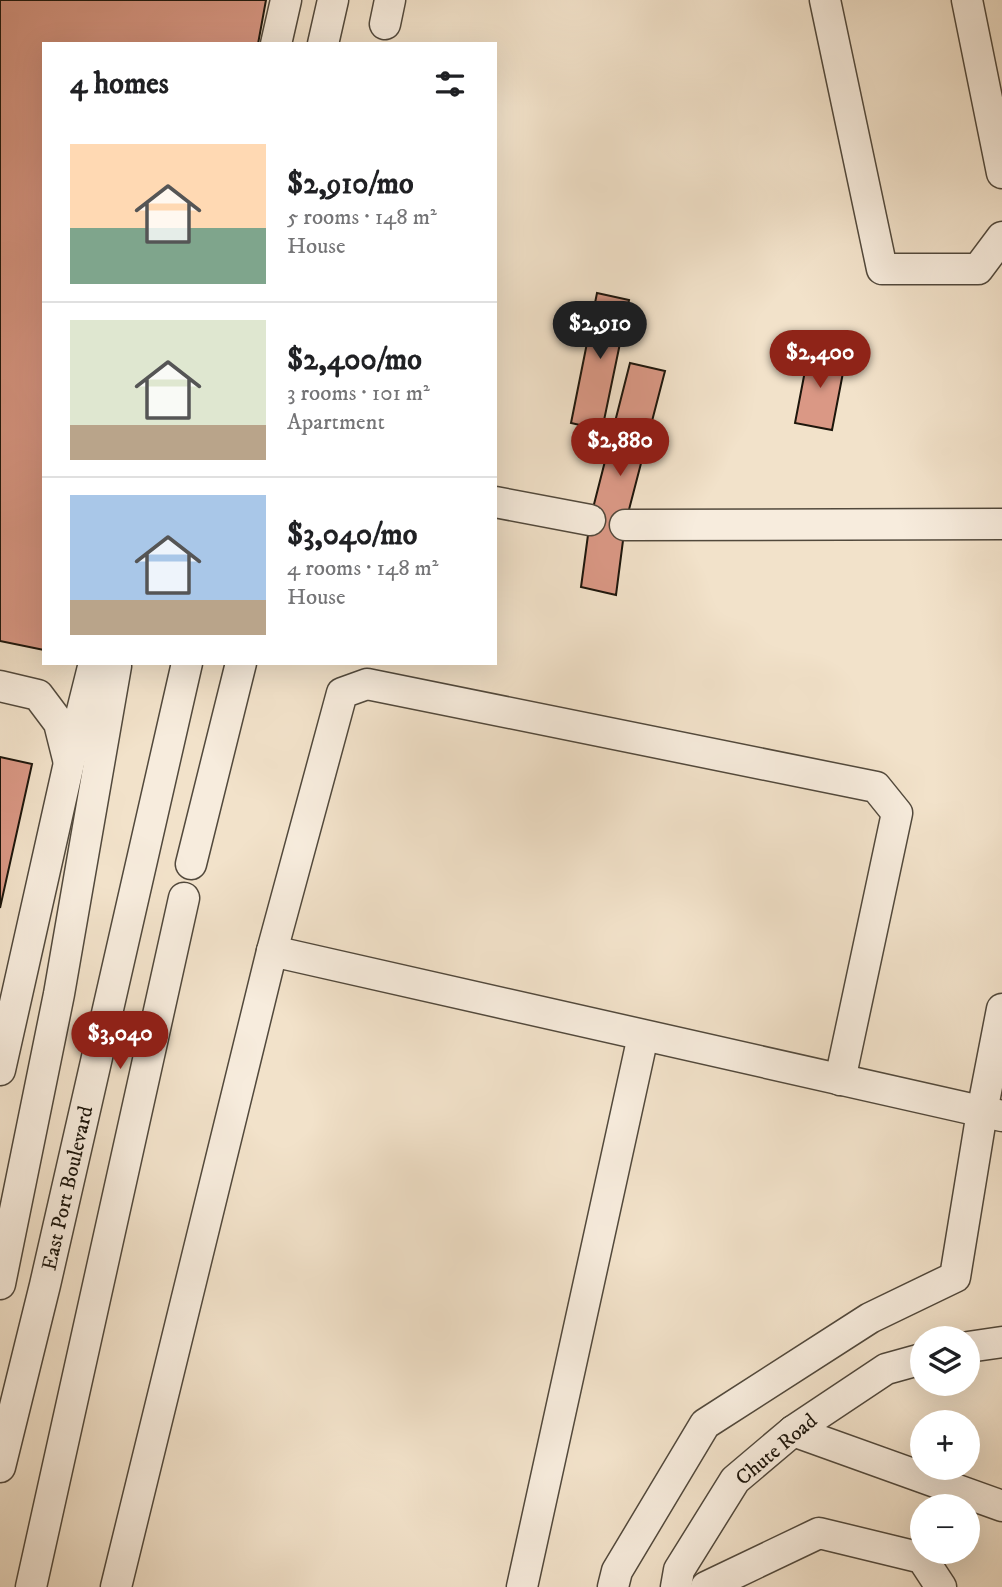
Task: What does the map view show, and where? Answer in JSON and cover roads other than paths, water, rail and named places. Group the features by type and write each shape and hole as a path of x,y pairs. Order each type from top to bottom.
{"street":[{"path":"276,42 286,0"},
{"path":"323,42 333,0"},
{"path":"825,0 882,269 978,269 1002,237"},
{"path":"967,0 1002,173"},
{"path":"497,502 590,520"},
{"path":"625,526 1002,524"},
{"path":"0,1070 69,763 105,665"},
{"path":"0,1284 60,994 105,665"},
{"name":"East Port Boulevard","path":"0,1467 45,1285 187,665"},
{"path":"191,863 240,665"},
{"path":"116,1587 272,951 342,693 367,684 876,787 897,813 840,1080"},
{"path":"0,686 38,695 59,723 69,763"},
{"path":"30,1587 184,898"},
{"path":"272,951 992,1114"},
{"path":"613,1587 617,1571 705,1423 870,1318 955,1277 992,1114 1002,1009"},
{"path":"522,1587 643,1036"},
{"path":"980,1345 1002,1342"},
{"name":"Chute Road","path":"676,1587 679,1570 735,1480 793,1431 886,1369 910,1362"},
{"path":"793,1431 998,1509"},
{"path":"706,1587 819,1533 922,1558 941,1587"}]}
